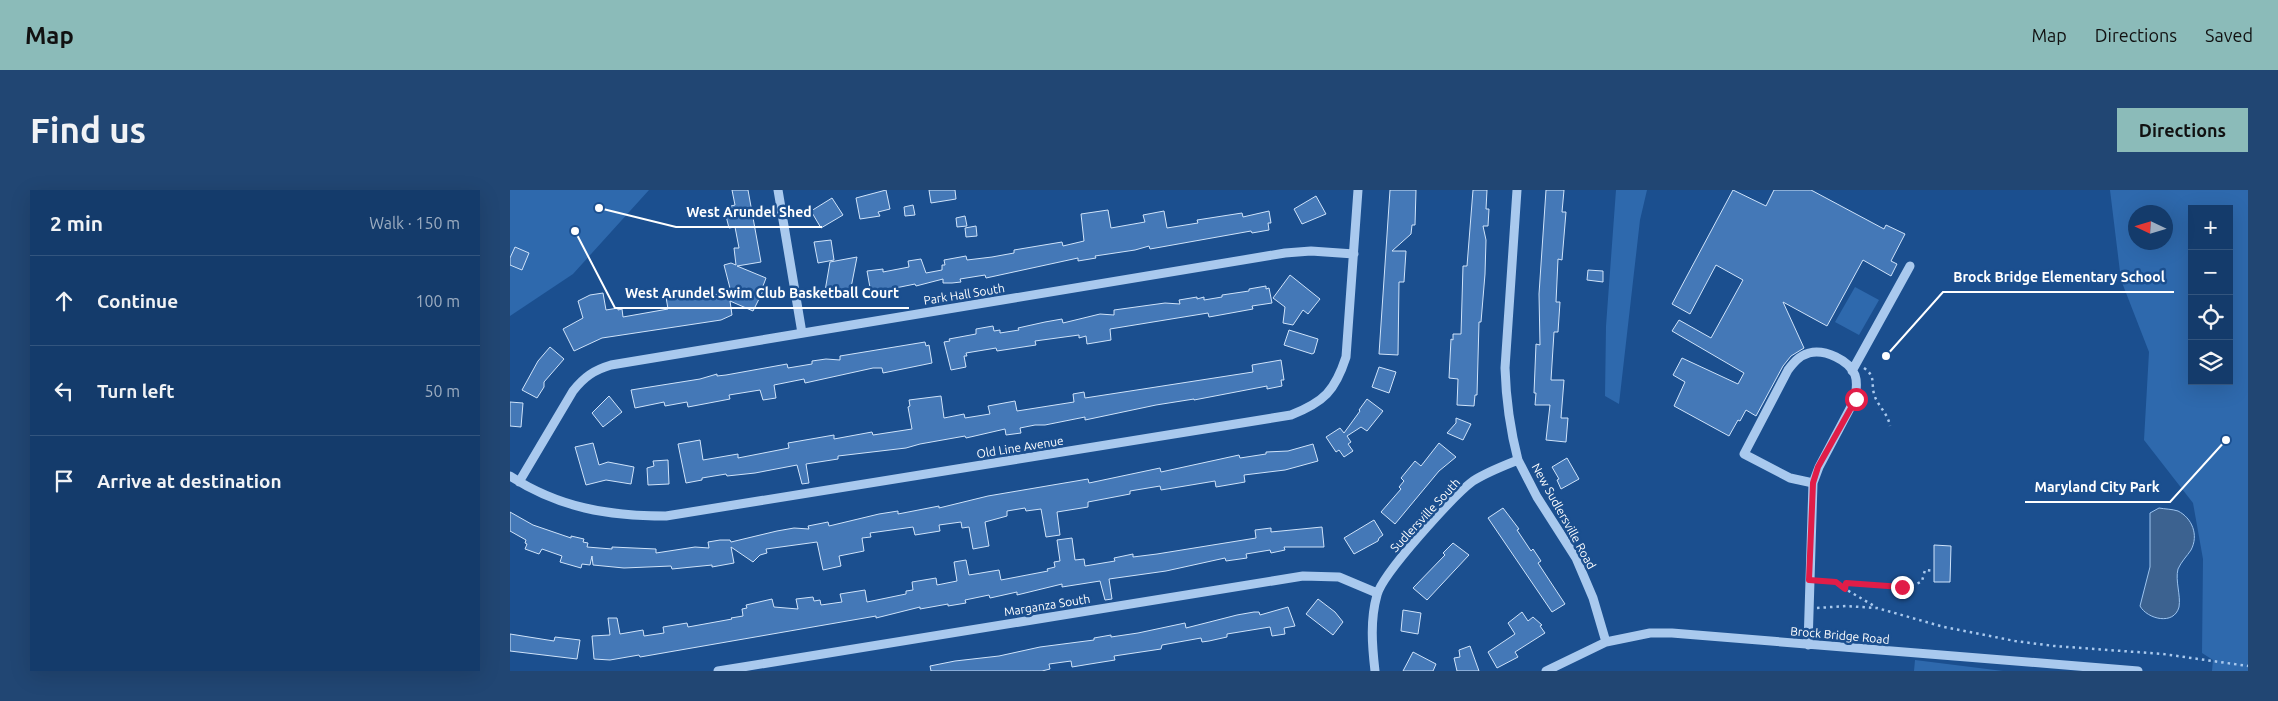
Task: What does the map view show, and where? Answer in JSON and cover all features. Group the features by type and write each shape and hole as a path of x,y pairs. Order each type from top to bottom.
{"street":[{"path":"778,190 802,333"},
{"name":"Old Line Avenue","path":"510,476 548,496 601,513 629,516 666,516 1291,415 1313,406 1331,392 1340,375 1346,357 1358,190"},
{"path":"1517,190 1505,368 1510,428 1518,460"},
{"name":"Park Hall South","path":"519,482 573,391 583,378 597,369 611,365 1286,253 1311,251 1354,254"},
{"path":"1808,645 1813,483 1818,467 1856,399 1857,386 1854,367 1910,266"},
{"path":"1813,483 1790,478 1744,454 1788,370 1795,361 1811,352 1842,360 1854,367"},
{"name":"Sudlersville South","path":"1375,671 1371,643 1377,593 1389,572 1454,498 1478,478 1518,460"},
{"name":"New Sudlersville Road","path":"1518,460 1537,497 1576,558 1593,598 1606,642"},
{"name":"Marganza South","path":"718,671 1303,576 1339,577 1377,593"},
{"name":"Brock Bridge Road","path":"1546,671 1606,642 1650,633 1672,633 2138,671"}],"path":[{"path":"1854,367 1865,368 1872,376 1875,397 1889,418 1890,426"},
{"path":"1845,589 1846,583 1902,587 1917,585 1922,581 1925,570 1934,571"},
{"path":"1809,580 1836,582 1877,608"},
{"path":"1808,608 1846,606 1877,608 1944,627 2015,641 2054,646 2163,654 2248,666"}],"shaded area":[{"path":"510,190 649,190 573,274 510,316"},
{"path":"1616,190 1647,190 1640,220 1619,404 1605,396 1606,326"},
{"path":"2110,190 2248,190 2248,671 2212,671 2213,660 2202,653 2203,559 2193,503 2144,440 2149,352 2121,280"},
{"path":"1855,287 1879,300 1859,335 1835,322"},
{"path":"2159,508 2176,510 2183,514 2190,522 2194,533 2191,550 2178,569 2179,607 2172,617 2166,618 2154,617 2143,611 2140,606 2150,567 2150,513"},
{"path":"1915,660 2003,671 1914,671"}],"building":[{"path":"732,190 748,190 761,262 737,266 766,278 763,286 765,287 753,311 730,301 732,315 721,320 602,338 574,351 563,329 583,318 578,301 590,295 603,293 606,310 622,309 623,317 668,309 666,297 694,292 695,298 731,292 724,265 731,263 736,265 734,248 739,248 735,227 729,228 726,216 733,215 731,206 735,205"},
{"path":"886,190 890,209 878,212 880,216 860,219 856,198"},
{"path":"929,190 955,190 956,199 931,203"},
{"path":"1390,190 1416,190 1415,225 1412,225 1411,234 1392,251 1406,251 1404,282 1399,282 1398,355 1379,354"},
{"path":"1473,190 1487,190 1486,209 1489,209 1488,226 1483,226 1486,240 1485,274 1481,322 1479,322 1477,395 1475,395 1474,406 1457,405 1458,379 1449,378 1451,339 1453,340 1453,334 1461,334 1463,266 1467,266"},
{"path":"1546,190 1564,190 1562,212 1566,212 1562,260 1558,259 1556,302 1560,302 1558,332 1554,332 1551,380 1564,380 1561,418 1568,418 1566,442 1546,440 1550,405 1535,405 1536,393 1534,393 1536,344 1540,345 1539,294"},
{"path":"1733,190 1766,206 1774,190 1811,190 1884,229 1886,225 1905,234 1891,261 1897,264 1891,276 1863,260 1827,326 1783,302 1804,348 1791,356 1783,366 1756,416 1746,410 1729,436 1674,406 1685,382 1673,375 1682,358 1738,384 1744,373 1672,331 1679,320 1711,338 1743,280 1716,265 1690,314 1672,304"},
{"path":"1316,196 1326,214 1302,224 1294,209"},
{"path":"832,198 843,215 821,228 811,211"},
{"path":"913,205 915,215 905,216 904,207"},
{"path":"1108,210 1111,228 1145,222 1143,215 1164,211 1167,228 1198,223 1197,220 1242,213 1243,217 1269,211 1271,223 1268,223 1269,230 1252,233 1251,231 1150,249 1149,246 1078,261 1078,258 986,278 985,275 960,279 961,282 952,283 943,283 943,279 916,286 915,284 871,293 867,271 883,269 883,272 909,267 908,261 921,259 926,273 942,270 942,265 945,265 944,260 966,256 967,260 992,257 1014,253 1014,250 1062,242 1063,246 1084,241 1081,214"},
{"path":"965,216 967,226 957,227 956,218"},
{"path":"976,226 977,236 966,237 965,228"},
{"path":"831,240 834,260 818,263 814,242"},
{"path":"515,247 529,253 522,270 510,265 510,258"},
{"path":"857,257 849,298 825,291 830,262"},
{"path":"1588,270 1603,271 1603,282 1587,280"},
{"path":"1290,275 1320,299 1308,314 1303,310 1293,325 1283,323 1285,307 1273,298"},
{"path":"1266,286 1266,289 1269,288 1272,303 1252,306 1253,309 1209,317 1208,313 1110,329 1111,340 1087,344 1086,336 1079,338 1079,335 1035,341 1036,345 997,351 996,348 966,353 967,356 964,356 966,367 951,370 944,342 950,341 949,339 976,334 976,329 993,326 994,331 1000,330 1000,333 1062,319 1063,323 1100,314 1114,315 1114,310 1165,303 1180,304 1179,300 1197,297 1197,299 1204,297 1204,300 1222,297 1222,295"},
{"path":"1289,330 1318,339 1314,353 1284,345"},
{"path":"925,342 926,346 929,345 932,363 883,373 882,368 873,368 805,383 804,379 774,385 776,398 763,400 760,390 729,395 730,399 688,407 687,402 665,406 664,402 635,408 631,390 700,379 717,374 717,376 726,375 787,364 788,368 812,364 812,361 826,359 840,360 840,356"},
{"path":"550,347 564,359 544,382 544,387 537,398 522,390 538,361"},
{"path":"1281,360 1284,380 1281,380 1282,386 1267,389 1267,386 1156,405 1085,420 1085,417 1045,425 1035,425 1020,428 1021,433 1006,435 1005,429 906,448 838,456 838,459 806,464 809,483 802,484 797,465 755,473 727,476 726,474 686,483 678,444 700,440 703,460 738,454 738,458 789,448 788,443 834,435 834,439 872,432 873,435 912,429 908,407 910,406 909,400 941,396 944,418 964,414 965,418 990,414 988,406 1015,401 1017,411 1074,402 1073,394 1084,392 1085,398 1253,372 1252,365"},
{"path":"1379,367 1396,372 1389,393 1372,387"},
{"path":"609,396 622,412 603,427 592,413"},
{"path":"1367,399 1383,411 1367,431 1361,427 1347,436 1351,442 1348,444 1353,451 1344,457 1339,450 1336,452 1326,437 1340,428 1344,433"},
{"path":"510,402 523,403 521,427 510,426"},
{"path":"1456,418 1471,424 1463,440 1447,433 1456,423"},
{"path":"593,443 599,465 608,462 634,467 631,484 606,480 586,485 575,447"},
{"path":"1439,443 1456,457 1439,471 1395,524 1381,512 1401,489 1399,487 1404,481 1401,478 1415,461 1421,466"},
{"path":"1313,444 1318,461 1285,470 1244,475 1245,482 1216,487 1215,481 1161,490 1160,486 1130,491 1130,494 1088,502 1088,507 1057,512 1060,535 1046,537 1041,509 1026,511 1025,508 1007,511 1007,516 985,522 989,546 973,549 969,527 962,528 961,522 939,525 940,531 915,535 913,527 870,533 871,537 862,538 864,551 839,556 841,566 823,570 817,542 766,549 767,553 760,555 753,562 731,547 734,563 712,567 712,565 672,569 671,566 624,568 593,565 592,556 590,565 582,564 581,568 560,562 562,556 542,549 539,554 525,549 526,540 510,531 510,512 533,525 571,538 571,536 584,539 583,542 588,543 587,547 656,549 656,553 695,547 709,548 708,542 730,540 731,542 794,528 809,529 808,526 828,522 829,526 879,514 898,511 898,514 939,506 939,508 988,496 1088,479 1089,483 1160,468 1161,472 1239,455 1240,458 1266,454 1266,452 1288,451"},
{"path":"1567,458 1579,479 1561,489 1557,480 1559,479 1552,467"},
{"path":"668,460 669,484 648,485 647,468 654,466 653,461"},
{"path":"1503,508 1519,529 1517,530 1531,551 1533,549 1541,561 1538,563 1565,604 1552,612 1488,518"},
{"path":"1374,520 1383,535 1378,541 1354,554 1344,538"},
{"path":"1322,527 1324,547 1284,547 1285,550 1271,553 1270,550 1246,554 1247,558 1226,561 1225,558 1166,571 1109,579 1112,599 1105,600 1100,581 1062,587 1062,584 1017,595 1017,592 990,598 989,595 965,600 966,603 920,609 920,607 876,618 876,616 640,657 639,655 610,660 594,659 592,636 610,635 608,618 617,618 620,634 643,630 644,636 664,633 663,627 687,623 688,627 743,616 742,609 747,608 746,605 772,599 774,607 798,609 796,599 813,597 814,601 820,600 821,605 842,602 840,594 865,590 867,602 906,594 906,591 913,590 912,582 936,578 937,585 957,581 954,562 966,560 969,575 999,570 1001,580 1048,571 1047,569 1055,567 1054,562 1060,561 1057,540 1072,538 1075,560 1084,559 1085,566 1115,561 1114,558 1133,554 1133,557 1157,554 1256,538 1255,530 1271,528 1271,532"},
{"path":"1453,543 1469,555 1427,600 1413,588 1445,555 1443,553"},
{"path":"1934,545 1951,546 1950,582 1934,582"},
{"path":"1318,599 1335,612 1343,622 1333,635 1306,614"},
{"path":"1288,607 1295,626 1284,628 1285,634 1272,636 1270,627 1227,634 1227,637 1209,641 1202,642 1201,638 1162,645 1161,649 1114,656 1115,660 1072,667 1071,661 1049,664 1050,669 1042,671 931,671 930,666 999,656 1040,647 1094,640 1094,638 1111,635 1111,637 1138,633 1185,623 1186,628 1237,615 1259,612 1260,615"},
{"path":"1403,610 1421,613 1418,634 1401,631"},
{"path":"1522,612 1528,621 1533,617 1542,625 1540,626 1545,633 1515,652 1518,657 1497,668 1488,652 1515,634 1508,623"},
{"path":"510,634 554,641 555,637 580,640 577,659 510,651"},
{"path":"1470,646 1479,671 1457,671 1454,658 1460,657 1459,650"},
{"path":"1413,652 1436,664 1433,671 1403,671"}],"place":[{"name":"West Arundel Shed","path":"599,208"},
{"name":"West Arundel Swim Club Basketball Court","path":"575,231"},
{"name":"Brock Bridge Elementary School","path":"1886,356"},
{"name":"Maryland City Park","path":"2226,440"}],"route":[{"path":"1856,399 1818,467 1813,483 1809,580 1836,582 1845,589 1846,583 1902,587"}]}
